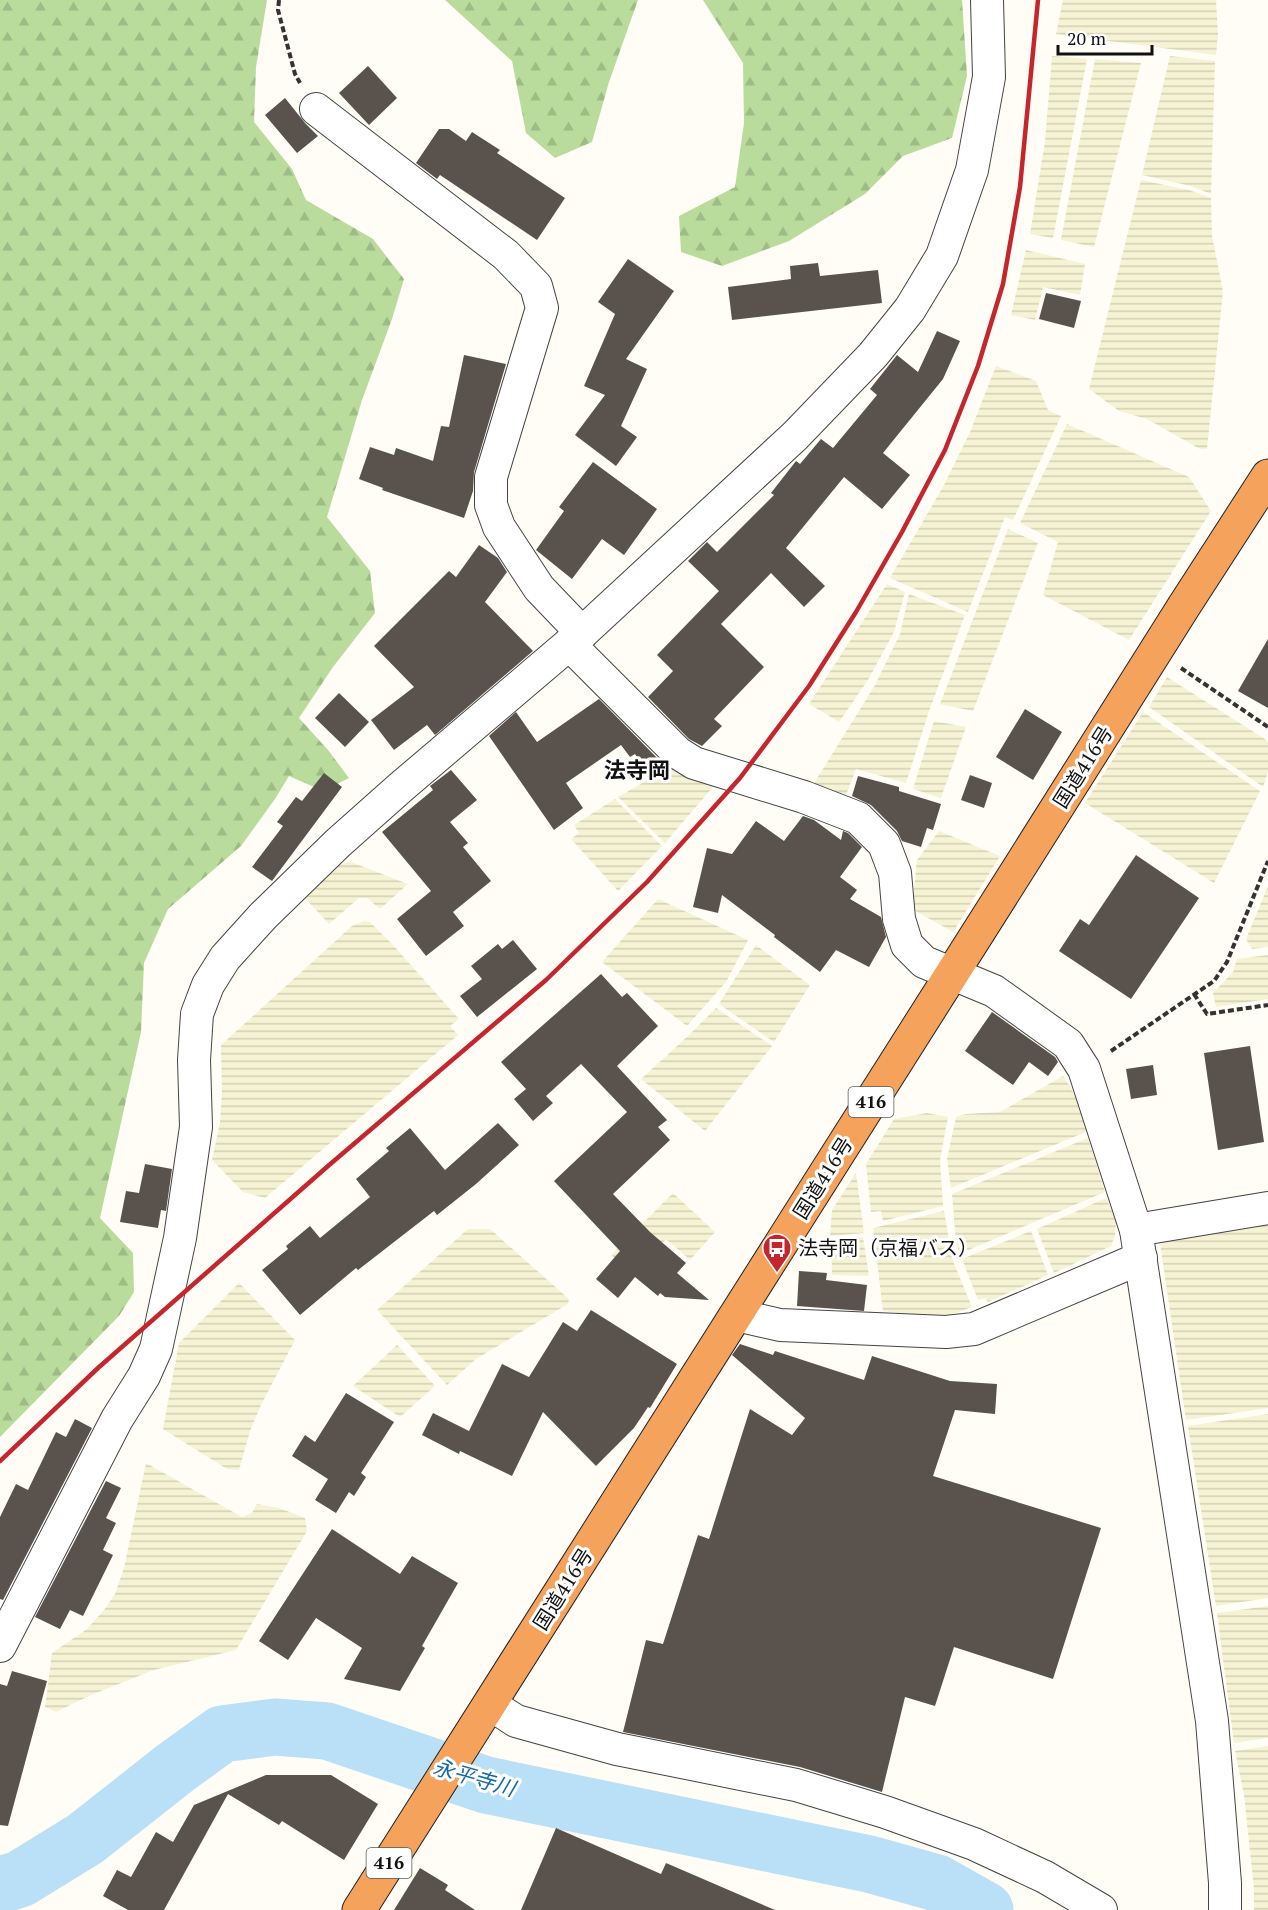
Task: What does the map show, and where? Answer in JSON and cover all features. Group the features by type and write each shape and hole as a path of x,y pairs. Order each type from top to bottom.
{"highway":[{"name":"国道416号","path":"359,1910 1268,476"}],"street":[{"path":"0,1646 117,1419 144,1376 156,1349 180,1238 196,1127 197,1014 208,985 225,958 263,916 338,843 576,638 795,436 873,355 910,309 942,256 972,170 989,77 987,0"},
{"path":"316,109 506,255 536,286 542,308 491,477 491,505 499,527 539,588 576,638 678,753 694,763 804,796 858,818 884,844 895,873 899,919 907,945 924,962 994,991 1068,1044 1084,1070 1138,1244 1212,1721 1225,1883 1225,1910"},
{"path":"736,1315 780,1325 946,1332 974,1329 1138,1244 1268,1208"},
{"path":"482,1717 516,1720 617,1749 796,1785 885,1812 974,1844 1045,1877 1101,1910"}],"path":[{"path":"279,0 278,10 295,74 316,109"},
{"path":"1156,651 1268,727"},
{"path":"1084,1070 1214,981 1227,962 1268,861"},
{"path":"1194,994 1207,1014 1268,1005"}],"shaded area":[{"path":"1063,0 1216,0 1218,34 1216,55 1056,34"},
{"path":"1052,56 1087,59 1053,238 1030,234 1045,142"},
{"path":"1170,56 1215,61 1211,194 1191,186 1142,175"},
{"path":"1095,59 1141,63 1094,247 1061,240"},
{"path":"1141,180 1189,190 1211,198 1212,236 1223,291 1207,449 1200,449 1147,419 1119,411 1089,389"},
{"path":"1026,250 1085,264 1080,295 1043,287 1035,320 1011,315"},
{"path":"996,366 1036,381 1048,410 1061,416 1013,520 1005,517 968,612 890,578 944,485 970,432"},
{"path":"1067,424 1189,477 1211,511 1129,640 1043,595 1058,542 1020,523"},
{"path":"1008,529 1038,543 973,711 940,704"},
{"path":"887,584 905,592 894,632 868,680 839,722 809,704"},
{"path":"909,594 965,615 929,711 906,783 856,769 846,795 813,785 875,685 900,634"},
{"path":"1167,677 1268,741 1268,772 1263,787 1149,707"},
{"path":"1143,712 1260,791 1214,883 1085,803"},
{"path":"934,721 966,727 941,798 913,789"},
{"path":"679,762 718,781 665,843 618,797"},
{"path":"615,799 662,846 618,891 571,839 579,833 574,825"},
{"path":"939,831 1000,856 953,932 912,909 917,860"},
{"path":"351,862 408,884 380,909 367,898 359,898 329,924 304,897 337,865"},
{"path":"1268,886 1268,947 1252,949 1246,939"},
{"path":"658,899 748,940 726,982 687,1026 602,962"},
{"path":"364,921 370,922 393,945 459,1019 450,1026 458,1035 265,1198 243,1192 212,1160 220,1122 221,1045 352,926"},
{"path":"756,945 810,985 774,1042 719,1004"},
{"path":"1268,955 1268,999 1216,1007 1213,993 1233,972 1237,959"},
{"path":"716,1008 772,1046 705,1131 641,1079"},
{"path":"1063,1076 1081,1109 1088,1131 951,1188 947,1159 956,1117 965,1114 1000,1112"},
{"path":"927,1113 948,1117 940,1160 943,1206 883,1221 881,1211 871,1212 866,1164 894,1119"},
{"path":"1088,1138 1105,1192 959,1254 952,1194"},
{"path":"856,1173 864,1233 830,1236 832,1210"},
{"path":"673,1193 715,1232 690,1260 666,1239 635,1275 611,1255"},
{"path":"1106,1198 1116,1220 1115,1235 1111,1246 1054,1273 1037,1229"},
{"path":"944,1211 953,1261 972,1307 945,1317 926,1317 883,1311 873,1228"},
{"path":"1268,1221 1268,1408 1186,1420 1160,1243 1221,1228"},
{"path":"468,1229 490,1229 569,1299 568,1304 476,1359 447,1385 377,1310"},
{"path":"1031,1231 1048,1275 988,1302 985,1298 978,1300 962,1259"},
{"path":"863,1237 869,1276 832,1275 831,1239"},
{"path":"239,1283 295,1340 261,1405 250,1431 239,1470 227,1469 163,1429 179,1343"},
{"path":"397,1345 435,1386 400,1417 353,1386"},
{"path":"1268,1414 1268,1598 1216,1606 1188,1426"},
{"path":"146,1463 242,1517 252,1513 257,1504 279,1508 305,1518 307,1531 236,1650 154,1670 91,1695 56,1712 45,1707 52,1653 87,1629 115,1594 124,1568"},
{"path":"1268,1606 1268,1738 1234,1743 1217,1613"},
{"path":"1268,1746 1268,1910 1254,1910 1254,1889 1244,1795 1235,1751"}],"green space":[{"path":"0,0 267,0 256,67 254,122 292,169 306,200 373,239 404,279 362,400 327,517 370,571 375,613 333,667 299,718 349,778 323,791 289,776 241,846 168,909 144,963 141,1032 100,1218 133,1253 134,1292 119,1316 0,1437"},
{"path":"445,0 638,0 609,82 592,142 555,158 526,133 512,61"},
{"path":"703,0 962,0 967,76 952,138 903,156 865,194 789,241 722,266 681,252 679,216 735,187 744,123 743,63"}],"building":[{"path":"368,66 397,98 369,125 339,93"},
{"path":"285,98 318,136 297,153 265,115"},
{"path":"439,129 449,129 466,141 472,132 500,150 497,153 565,198 537,240 440,175 437,179 416,163"},
{"path":"628,259 674,291 626,359 647,369 621,426 637,437 616,466 575,435 605,395 584,386 615,314 598,302"},
{"path":"818,263 820,276 878,270 882,303 732,320 728,287 791,279 790,266"},
{"path":"1046,293 1081,301 1074,328 1039,319"},
{"path":"937,331 960,341 943,379 883,453 910,475 882,509 844,477 786,548 825,586 804,607 771,573 721,624 764,667 714,719 722,726 702,746 689,739 648,697 673,671 657,655 719,591 688,561 707,542 717,552 774,495 771,493 796,461 800,464 821,439 833,448 877,395 870,389 897,355 918,372"},
{"path":"464,355 506,364 474,472 473,491 464,518 382,490 383,488 359,479 370,447 394,455 396,448 433,461 441,426 449,427"},
{"path":"593,462 657,509 624,555 602,539 572,579 536,550 564,511 559,507"},
{"path":"479,545 498,558 507,572 485,602 533,651 435,735 427,725 394,750 371,720 414,687 374,646 449,571 456,577"},
{"path":"1268,639 1268,708 1238,691"},
{"path":"339,693 369,722 345,747 315,718"},
{"path":"599,699 664,765 649,775 635,754 630,757 621,745 566,783 583,808 554,830 489,736 516,712 537,742"},
{"path":"1025,709 1062,732 1033,780 996,757"},
{"path":"451,770 477,800 450,822 468,843 463,847 491,881 453,912 464,926 426,956 397,919 431,891 382,832 433,790 430,786"},
{"path":"324,773 342,787 272,881 252,867 283,826 277,822 296,797 302,801"},
{"path":"970,775 992,783 984,808 961,800"},
{"path":"858,776 899,787 899,791 941,804 933,830 927,828 921,847 902,841 897,831 871,805 852,796"},
{"path":"803,816 814,820 841,840 843,831 848,833 862,847 840,877 857,890 850,899 881,917 886,937 869,967 836,950 820,972 722,895 718,913 693,907 707,848 732,854 756,821 784,841"},
{"path":"1136,855 1199,898 1131,999 1059,951 1080,919 1089,925"},
{"path":"513,940 537,969 477,1017 460,996 482,979 471,966 498,944 502,949"},
{"path":"601,974 622,997 627,993 658,1026 617,1066 667,1120 658,1127 670,1140 613,1194 650,1232 686,1263 677,1273 709,1300 665,1297 660,1293 658,1296 635,1277 618,1298 596,1279 620,1251 554,1181 627,1112 581,1064 546,1096 553,1103 533,1121 514,1099 526,1089 501,1062"},
{"path":"992,1012 1055,1057 1058,1062 1048,1076 1029,1062 1013,1085 965,1051"},
{"path":"1250,1046 1264,1142 1218,1150 1204,1053"},
{"path":"1153,1065 1157,1095 1131,1099 1126,1069"},
{"path":"498,1123 519,1145 437,1215 434,1211 358,1270 356,1268 300,1315 262,1270 288,1249 286,1246 310,1226 320,1238 370,1197 356,1179 389,1151 386,1148 410,1128 445,1170"},
{"path":"145,1164 172,1169 166,1211 161,1210 158,1228 120,1222 126,1191 139,1193"},
{"path":"799,1271 827,1273 826,1280 867,1285 864,1311 797,1306"},
{"path":"591,1310 677,1364 650,1408 648,1407 634,1428 596,1466 543,1412 512,1476 460,1451 459,1454 422,1435 433,1413 469,1431 502,1364 529,1377 563,1322 577,1331"},
{"path":"740,1344 773,1355 775,1351 864,1380 872,1356 950,1381 997,1384 995,1414 955,1410 933,1476 1101,1528 1053,1679 954,1647 935,1706 905,1697 882,1792 800,1767 623,1732 646,1640 663,1644 698,1535 709,1539 750,1409 792,1435 805,1418 732,1355"},
{"path":"346,1393 394,1422 361,1473 366,1477 354,1496 349,1492 336,1513 315,1500 328,1479 292,1456 305,1435 315,1442"},
{"path":"75,1419 92,1428 3,1600 0,1599 0,1517 16,1484 28,1490 56,1432 66,1437"},
{"path":"106,1481 121,1488 106,1518 116,1523 103,1550 113,1555 83,1616 70,1610 60,1629 35,1617"},
{"path":"332,1529 400,1574 412,1556 458,1583 422,1646 425,1648 400,1691 344,1679 362,1648 316,1618 288,1660 259,1641"},
{"path":"12,1671 47,1681 8,1826 0,1825 0,1684 7,1686"},
{"path":"266,1775 331,1775 378,1804 344,1860 282,1821 279,1825 228,1794 164,1910 128,1910 103,1896 117,1870 131,1877 156,1832 173,1842 194,1805"},
{"path":"556,1828 661,1874 666,1863 775,1910 521,1910"},
{"path":"420,1868 448,1885 445,1890 475,1910 394,1910"}],"waterway":[{"name":"永平寺川","path":"0,1885 20,1879 85,1839 222,1734 275,1727 327,1731 486,1785 869,1864 937,1883 985,1910"}],"railway":[{"path":"0,1461 98,1368 328,1166 546,980 647,882 740,778 809,686 856,612 902,532 945,450 978,366 1003,284 1020,187 1038,0"}],"place":[{"name":"法寺岡（京福バス）","path":"777,1274"}],"district":[{"name":"法寺岡","path":"637,770"}]}
